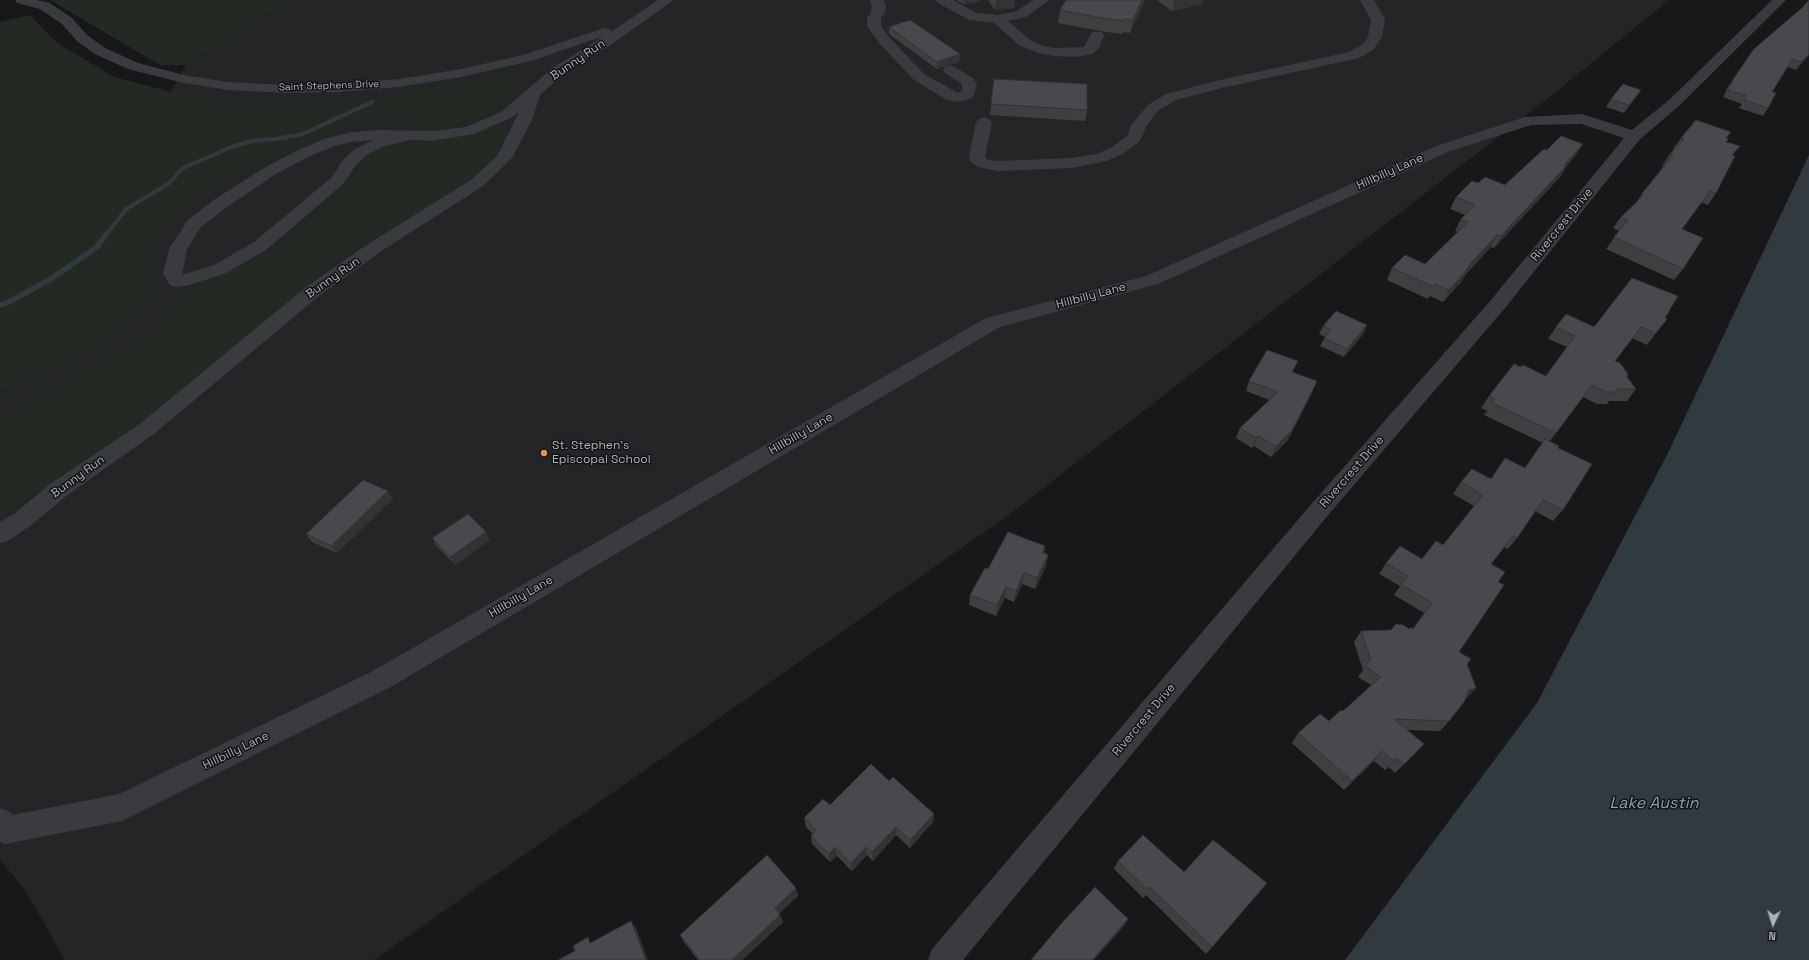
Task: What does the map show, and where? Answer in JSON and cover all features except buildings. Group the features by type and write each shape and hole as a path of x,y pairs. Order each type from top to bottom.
{"street":[{"name":"Saint Stephens Drive","path":"22,0 45,6 67,20 82,38 100,51 133,66 184,79 228,86 286,89 338,88 399,83 460,73 538,54 590,38 647,12"},
{"path":"647,12 667,0"},
{"path":"876,0 879,5 878,12 874,18 874,26 884,40 919,77 950,96 958,98 966,96 969,92 970,85 968,81 950,70"},
{"path":"943,0 974,17 998,18 1022,14 1036,1"},
{"path":"984,122 977,157 978,161 984,164 998,166 1072,162 1101,158 1118,150 1134,138 1140,124 1153,108 1171,97 1220,84 1354,55 1368,47 1375,37 1378,20 1367,0"},
{"name":"Rivercrest Drive","path":"942,960 1316,514 1498,304 1634,136 1674,103 1779,0"},
{"name":"Bunny Run","path":"0,534 22,520 57,491 148,428 313,291 377,246 477,183 504,158 524,120 533,93 559,70 601,45 647,12"},
{"path":"998,18 1025,43 1040,49 1054,52 1075,53 1088,51 1092,48 1097,35"},
{"path":"404,137 376,144 361,152 350,162 337,181 260,246 220,269 184,281 176,281 172,274 178,249 194,224 227,199 304,153 330,142 352,137 378,135 404,137 433,136 469,131 506,116 533,93"},
{"name":"Hillbilly Lane","path":"0,822 5,830 122,807 380,680 993,322 1152,280 1442,148 1530,120 1582,119 1634,136"}],"shaded area":[{"path":"50,0 289,0 186,65 160,65"},
{"name":"St. Stephen's Episcopal School","path":"289,0 1669,0 1546,100 1010,514 374,960 65,960 25,890 0,860 0,392 186,65"},
{"path":"30,15 57,43 114,77 195,98 363,100 508,74 509,94 492,112 446,128 375,115 208,186 151,241 157,290 103,342 0,390 0,22"},
{"path":"507,124 508,132 495,160 444,198 340,258 141,426 0,517 0,417 28,404 119,352 152,338 191,286 261,258 321,213 371,152 393,144 446,140"}],"water":[{"name":"Lake Austin","path":"1809,155 1809,960 1345,960 1537,703 1667,455"}],"waterway":[{"path":"107,234 126,209 168,184 183,168 234,146 252,141 276,139 303,134 372,102"},
{"path":"0,305 9,302 52,278 97,247 107,233"}],"place":[{"name":"St. Stephen's Episcopal School","path":"544,453"}]}
